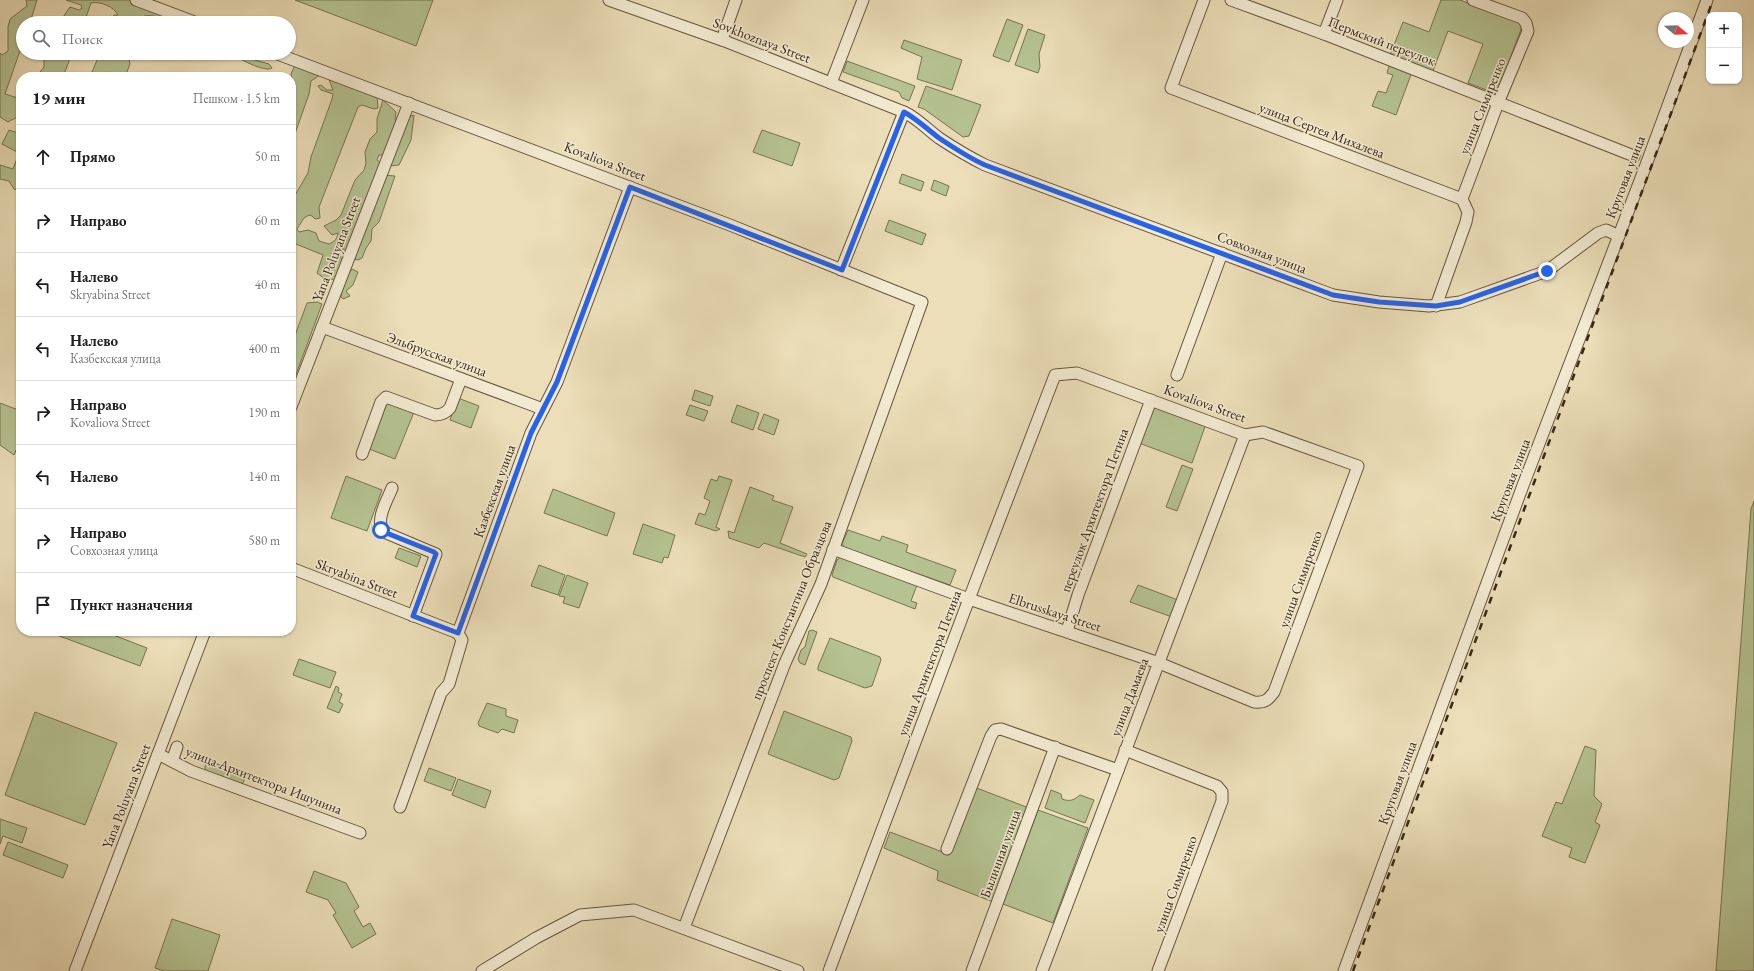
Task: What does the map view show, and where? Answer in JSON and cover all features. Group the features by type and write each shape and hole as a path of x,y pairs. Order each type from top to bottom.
{"street":[{"path":"136,0 178,16"},
{"name":"Sovkhoznaya Street","path":"609,0 722,40 904,112"},
{"path":"722,40 736,0"},
{"path":"831,83 863,0"},
{"name":"улица Сергея Михалева","path":"1204,0 1171,88 1462,199"},
{"name":"Пермский переулок","path":"1231,0 1324,34 1634,156"},
{"path":"1324,34 1337,0"},
{"name":"улица Симиренко","path":"1462,199 1498,102 1528,31 1526,23 1522,18 1473,0"},
{"name":"Круговая улица","path":"1344,971 1522,488 1619,236 1707,0"},
{"name":"Kovaliova Street","path":"295,60 630,187 922,302"},
{"name":"Yana Poluyana Street","path":"296,394 409,103"},
{"path":"842,270 904,112"},
{"name":"Совхозная улица","path":"904,112 913,116 938,137 969,158 1333,295 1379,302 1436,306 1460,302 1547,271 1598,233 1606,230 1619,236"},
{"name":"Казбекская улица","path":"400,808 441,693 449,684 462,640 458,633 531,433 557,382 630,187"},
{"path":"1436,306 1466,222 1468,212 1462,199"},
{"path":"1177,375 1222,253"},
{"name":"проспект Константина Образцова","path":"684,928 784,663 820,584 922,302"},
{"name":"Эльбрусская улица","path":"322,327 543,408"},
{"name":"Kovaliova Street","path":"1064,374 1077,373 1245,435 1264,432 1358,466"},
{"name":"улица Архитектора Петина","path":"829,971 1055,375 1064,374"},
{"path":"362,454 381,402 386,397 435,415 439,415 450,408 461,379"},
{"name":"переулок Архитектора Петина","path":"1068,631 1078,595 1151,400"},
{"name":"улица Дамаева","path":"1042,971 1245,435"},
{"name":"улица Симиренко","path":"1267,701 1274,692 1358,466"},
{"path":"392,488 379,523 381,530 436,554 413,616"},
{"name":"Elbrusskaya Street","path":"833,549 969,599 1068,631 1159,663 1254,702 1267,701"},
{"name":"Skryabina Street","path":"296,570 458,633"},
{"name":"Yana Poluyana Street","path":"75,971 203,636"},
{"path":"947,849 990,736 994,730 1000,729 1056,747 1118,770"},
{"path":"172,761 177,747"},
{"name":"Былинная улица","path":"972,971 1056,747"},
{"name":"улица Симиренко","path":"1125,750 1217,786 1222,792 1222,801 1158,971"},
{"name":"улица Архитектора Ишунина","path":"158,754 191,771 360,832"},
{"path":"482,971 536,938 580,915 634,910 798,971"}],"green space":[{"path":"26,0 37,0 32,16 16,16 17,60 5,94 16,97 16,118 8,122 0,117 0,53 2,55 8,51 8,27 10,19 27,6"},
{"path":"66,0 137,0 176,16 114,16 118,15 114,9 107,5 91,3 86,16 64,16 70,7 79,10 82,8 81,5"},
{"path":"295,0 433,0 416,46"},
{"path":"1441,0 1460,0 1523,24 1497,94 1468,83 1483,44 1448,31 1433,71 1390,55 1403,22 1429,32"},
{"path":"1007,19 1023,25 1009,62 993,56"},
{"path":"1028,29 1045,35 1039,54 1040,67 1038,73 1015,65"},
{"path":"904,40 962,60 952,90 917,79 922,57 901,48"},
{"path":"44,60 69,60 65,72 40,72 44,67"},
{"path":"97,60 129,60 130,64 127,72 92,72"},
{"path":"243,60 255,60 269,64 272,68 268,69 258,67"},
{"path":"847,61 915,86 909,101 902,98 899,92 843,72"},
{"path":"1390,63 1412,72 1396,115 1372,106 1378,91 1386,93 1393,75 1387,73"},
{"path":"295,65 320,75 311,81 309,94 296,131 296,72 292,72"},
{"path":"328,77 377,96 378,108 374,109 362,105 358,107 319,207 320,218 315,219 309,215 304,218 297,229 299,232 308,230 316,233 319,241 329,244 337,237 338,233 332,235 324,226 336,220 341,215 355,180 364,170 366,163 365,152 370,139 377,132 377,119 383,100 396,112 395,119 398,127 408,117 414,115 411,140 399,165 390,166 388,155 379,155 377,160 386,167 383,175 395,176 379,222 372,229 371,241 362,258 358,260 349,258 350,251 342,249 340,256 349,273 352,269 358,272 353,285 346,291 350,296 343,299 341,297 342,291 337,287 337,283 332,279 329,282 317,273 323,255 296,244 296,193 308,173 311,157 333,94 321,90 318,86 321,85 327,90 333,90"},
{"path":"926,86 981,105 969,136 963,137 924,109 918,107"},
{"path":"9,130 16,132 16,151 2,144"},
{"path":"762,130 800,143 792,166 753,152"},
{"path":"16,161 16,190 9,181 0,179 0,165 13,169"},
{"path":"902,174 924,182 921,191 899,183"},
{"path":"934,180 949,186 946,196 931,190"},
{"path":"889,220 926,234 922,245 885,231"},
{"path":"317,302 322,304 296,374 296,333 307,303"},
{"path":"695,390 713,396 710,406 692,400"},
{"path":"458,398 479,406 471,428 450,420"},
{"path":"388,401 414,412 395,459 369,449"},
{"path":"0,403 16,409 16,450 14,455 0,445"},
{"path":"1153,404 1206,424 1192,463 1139,443"},
{"path":"690,405 708,411 704,421 686,415"},
{"path":"737,405 759,413 753,430 731,422"},
{"path":"764,414 779,420 774,435 758,429"},
{"path":"1182,465 1193,469 1177,511 1166,507"},
{"path":"346,476 382,490 367,531 331,518"},
{"path":"719,476 732,480 716,527 720,529 716,531 695,524 699,513 705,515 710,501 704,498 711,479 717,481"},
{"path":"750,487 774,496 772,500 793,507 780,543 807,554 805,557 764,543 759,548 729,538 728,531 734,533"},
{"path":"553,489 615,513 607,536 544,513"},
{"path":"1754,501 1754,971 1716,971 1751,509"},
{"path":"643,524 675,535 668,558 664,557 662,563 633,554"},
{"path":"848,530 880,541 882,536 908,545 906,552 956,570 950,585 845,548 842,544"},
{"path":"399,548 421,556 417,567 395,558"},
{"path":"841,557 917,585 911,601 917,603 915,609 833,577 832,575 837,560"},
{"path":"539,565 565,575 558,595 531,586"},
{"path":"567,575 588,583 579,608 563,603 565,597 559,596"},
{"path":"1138,585 1178,600 1172,617 1130,602"},
{"path":"812,630 817,632 805,665 800,663 798,659 801,650 805,647 809,631"},
{"path":"59,636 116,636 147,648 140,666"},
{"path":"830,638 880,657 881,660 872,686 865,688 818,670"},
{"path":"299,659 336,672 330,688 293,675"},
{"path":"336,686 339,688 338,692 342,694 339,702 343,704 339,713 327,708"},
{"path":"487,703 506,709 506,716 518,720 514,733 502,729 498,733 479,726 478,723"},
{"path":"784,711 851,737 852,741 839,778 834,780 768,754"},
{"path":"35,712 117,743 85,825 5,795"},
{"path":"1585,746 1596,750 1594,796 1602,804 1595,822 1600,825 1585,863 1569,857 1572,848 1542,836 1556,802 1562,804"},
{"path":"208,761 242,772 246,776 242,785 205,771 205,766"},
{"path":"429,768 456,778 451,791 424,781"},
{"path":"458,779 491,791 485,808 452,795"},
{"path":"974,787 1029,808 993,902 937,880 938,871 884,848 890,832 948,854"},
{"path":"1051,790 1061,794 1062,799 1065,800 1072,800 1080,795 1094,800 1085,823 1045,808"},
{"path":"1038,810 1088,828 1053,923 1003,904"},
{"path":"0,819 27,828 22,843 3,836 0,844"},
{"path":"8,842 68,865 63,878 3,855"},
{"path":"314,871 346,883 359,907 354,911 363,927 370,923 376,934 352,948 333,915 336,913 328,900 306,892"},
{"path":"172,919 220,935 208,971 164,971 155,968"}],"railway":[{"path":"1353,971 1713,0"}],"route":[{"path":"381,530 436,554 413,616 458,633 531,433 557,382 630,187 842,270 904,112 913,116 938,137 969,158 985,165 1333,295 1379,302 1436,306 1460,302 1547,271"}]}
